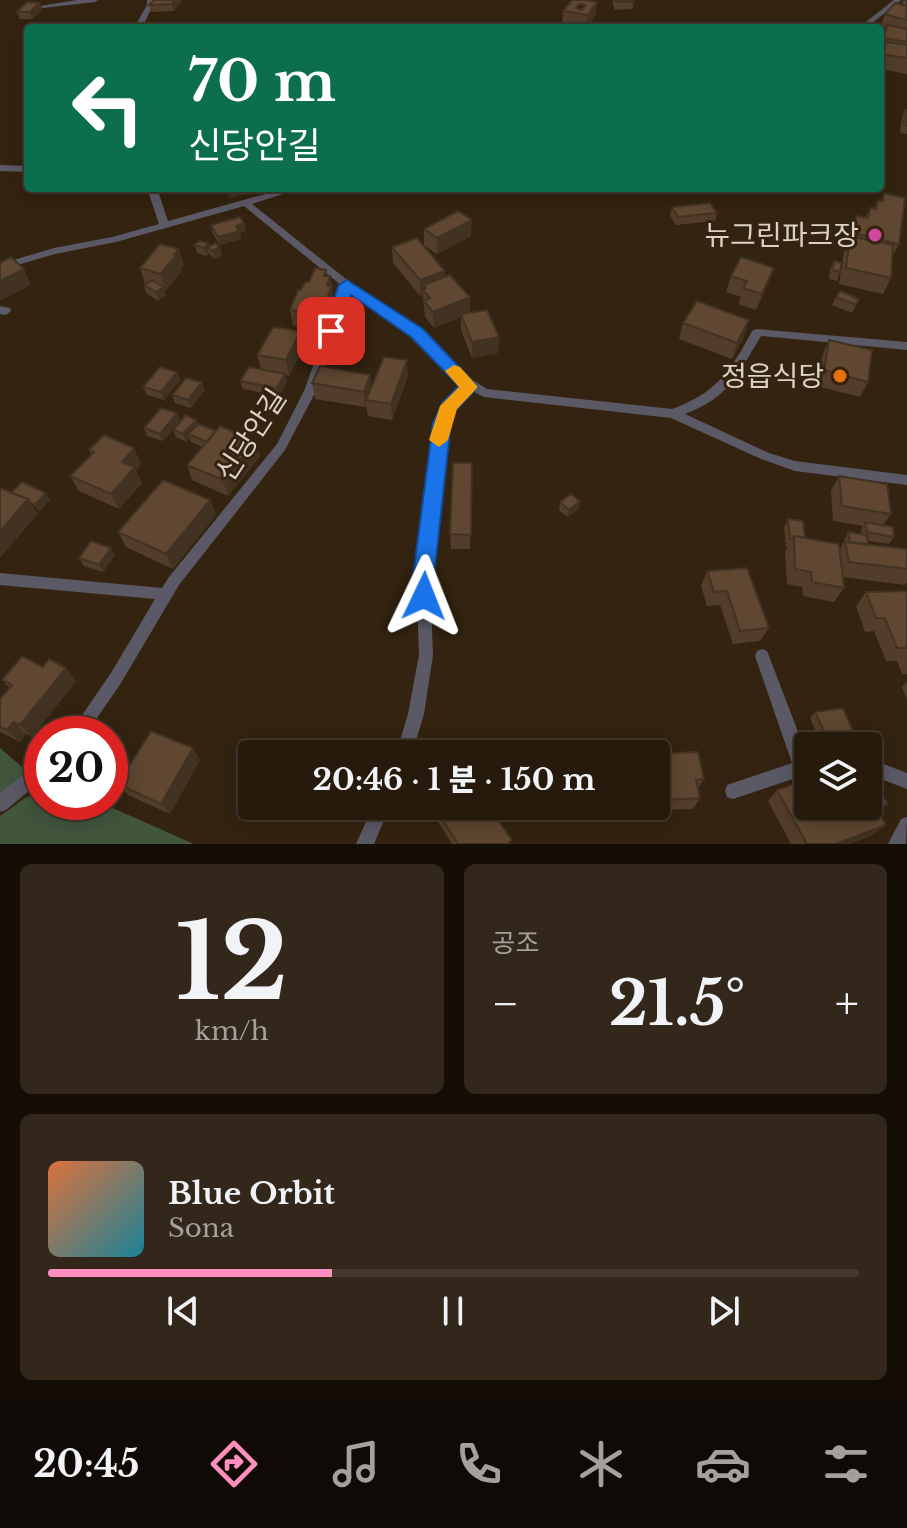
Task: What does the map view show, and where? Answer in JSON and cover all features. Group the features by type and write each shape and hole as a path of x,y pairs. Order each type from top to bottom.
{"lane":[{"path":"43,6 95,0"},
{"path":"140,24 150,0"},
{"path":"867,24 898,0"},
{"path":"0,168 24,169"},
{"path":"153,192 165,226"},
{"path":"0,267 54,251 113,240 283,192"},
{"path":"246,203 347,285 417,333 469,387 504,397 673,414 765,456 795,466 907,480"},
{"name":"신당안길","path":"90,716 116,678 165,594 266,468 299,417 347,285"},
{"path":"673,414 704,401 734,377 756,334 760,332 907,346"},
{"path":"408,740 426,655 423,576 437,450 449,406 469,387"},
{"path":"0,579 165,594"},
{"path":"762,656 794,739"},
{"path":"733,791 794,771"},
{"path":"882,771 907,781"},
{"path":"0,804 24,785"},
{"path":"365,844 376,820"},
{"path":"897,844 907,825"}],"green space":[{"path":"0,748 24,769 24,775 0,793"},
{"path":"24,799 24,820 128,820 128,815 194,844 0,844 0,816"}],"building":[{"path":"154,0 175,0 172,4 149,5"},
{"path":"572,0 597,2 588,15 563,11"},
{"path":"27,2 39,3 30,12 17,12"},
{"path":"895,3 907,6 906,20 885,14"},
{"path":"887,25 907,29 907,42 884,38"},
{"path":"884,42 907,45 907,58 884,55"},
{"path":"884,193 905,198 899,244 853,233 856,216 868,218 870,208 876,209 878,200 883,201"},
{"path":"710,203 717,213 678,217 672,207"},
{"path":"458,211 472,220 437,238 424,229"},
{"path":"240,217 244,223 236,226 239,231 218,237 211,225"},
{"path":"850,236 893,245 891,278 846,268"},
{"path":"417,238 445,271 420,280 392,247"},
{"path":"199,241 208,243 204,248 195,245"},
{"path":"216,243 220,247 212,251 208,247"},
{"path":"160,244 179,249 174,255 177,255 160,274 140,268"},
{"path":"11,257 24,269 0,281 0,263"},
{"path":"741,257 774,268 762,294 743,288 747,281 731,276"},
{"path":"834,261 842,263 840,272 832,270"},
{"path":"315,268 326,270 324,276 330,276 327,286 332,286 321,313 290,310 298,290 309,282"},
{"path":"450,275 470,297 433,312 424,301 430,298 423,290 426,288 424,285"},
{"path":"152,280 164,287 156,292 144,285"},
{"path":"840,291 859,299 856,305 836,297"},
{"path":"697,301 749,320 737,343 683,323"},
{"path":"487,310 499,337 472,342 461,314"},
{"path":"273,327 301,331 286,360 257,355"},
{"path":"829,340 872,350 868,382 824,370"},
{"path":"384,357 407,360 391,404 366,400"},
{"path":"320,366 370,375 364,392 312,383"},
{"path":"160,367 177,372 161,392 143,387"},
{"path":"249,367 285,374 277,388 240,381"},
{"path":"186,378 202,382 188,400 172,395"},
{"path":"161,408 177,413 160,434 144,428"},
{"path":"186,415 196,420 183,434 173,430"},
{"path":"198,424 216,431 207,442 188,434"},
{"path":"220,426 256,441 223,480 187,465"},
{"path":"104,435 134,448 122,462 135,467 111,494 70,476 94,452 89,450"},
{"path":"453,463 472,463 471,535 450,534"},
{"path":"839,476 887,484 891,514 842,506"},
{"path":"163,480 210,500 166,554 118,532"},
{"path":"22,482 46,493 34,505 28,499 11,493"},
{"path":"0,488 28,499 0,531"},
{"path":"571,494 580,501 569,510 560,502"},
{"path":"788,519 803,521 805,538 794,536 790,539"},
{"path":"865,522 893,527 894,537 867,532"},
{"path":"848,532 867,535 868,544 850,542"},
{"path":"794,536 839,544 844,588 812,582 811,572 795,569"},
{"path":"91,541 111,548 99,565 79,558"},
{"path":"845,542 907,549 907,569 849,562"},
{"path":"747,568 769,628 740,631 727,591 714,592 707,571"},
{"path":"907,591 907,648 897,648 885,618 876,618 866,592"},
{"path":"22,656 43,667 49,659 66,668 27,716 24,716 20,725 14,722 7,730 0,727 0,699 12,685 2,680"},
{"path":"843,708 853,731 825,732 815,712"},
{"path":"151,731 193,748 161,804 128,789 128,768"},
{"path":"698,752 704,779 696,780 700,798 670,800 670,753"},
{"path":"794,784 794,820 882,819 886,825 836,844 807,844 777,790"},
{"path":"443,820 498,820 512,840 507,844 458,844"}],"slow traffic":[{"path":"439,440 449,406 469,387 454,371"}],"place":[{"name":"뉴그린파크장","path":"875,235"},
{"name":"정읍식당","path":"840,376"}],"route":[{"path":"331,331 347,285 417,333 469,387 449,406 442,423 423,576 424,596"}]}
